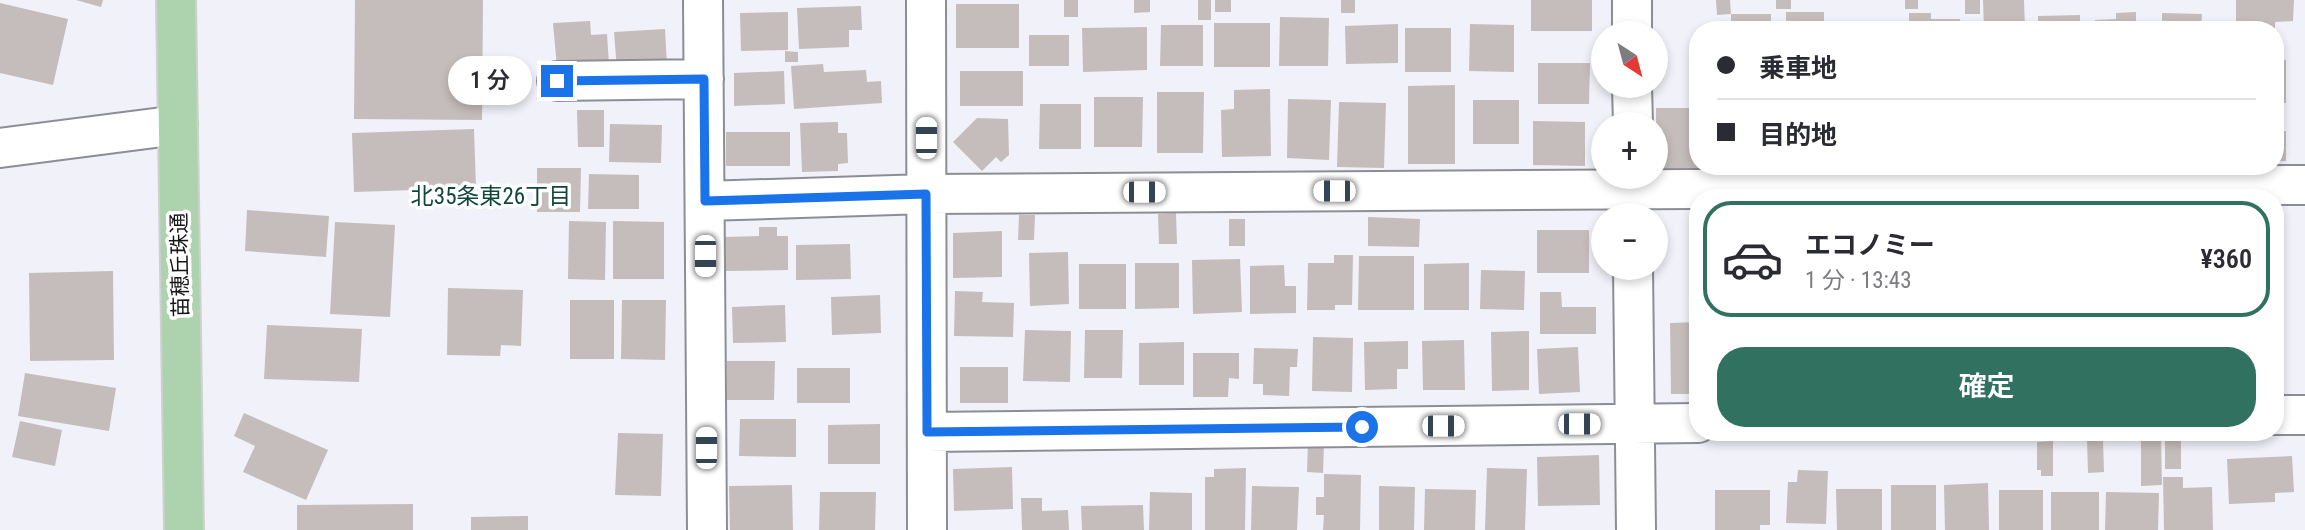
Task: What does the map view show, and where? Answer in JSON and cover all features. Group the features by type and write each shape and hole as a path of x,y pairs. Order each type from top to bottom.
{"main road":[{"name":"苗穂丘珠通","path":"176,0 184,530"}],"street":[{"path":"703,0 707,530"},
{"path":"926,0 927,530"},
{"path":"1632,0 1632,21"},
{"path":"557,81 704,79"},
{"path":"0,148 178,125"},
{"path":"2006,189 2305,185"},
{"path":"705,201 926,194 1689,193"},
{"path":"1633,280 1636,530"},
{"path":"2284,415 2305,415"},
{"path":"927,432 1689,423"}],"building":[{"path":"76,0 103,0 101,7"},
{"path":"355,0 483,0 482,120 354,119"},
{"path":"1064,0 1078,0 1078,17 1064,17"},
{"path":"1134,0 1150,0 1150,12 1134,13"},
{"path":"1198,0 1211,0 1211,20 1198,20"},
{"path":"1215,0 1231,0 1231,12 1215,12"},
{"path":"1341,0 1355,0 1355,13 1341,13"},
{"path":"1531,0 1592,0 1591,31 1531,31"},
{"path":"1716,0 1730,0 1731,14 1717,15"},
{"path":"1776,0 1791,0 1791,9 1776,9"},
{"path":"1905,0 1918,0 1918,9 1905,9"},
{"path":"1965,0 1980,0 1980,14 1965,14"},
{"path":"1983,0 2024,0 2025,21 1984,21"},
{"path":"2236,0 2294,0 2293,21 2236,21"},
{"path":"0,3 68,19 53,85 0,73"},
{"path":"956,4 1019,4 1019,48 956,48"},
{"path":"861,6 862,30 849,30 849,47 799,49 797,8"},
{"path":"788,12 788,50 741,51 740,13"},
{"path":"1786,12 1824,12 1824,21 1786,21"},
{"path":"2136,12 2136,21 2095,21 2116,19 2116,13"},
{"path":"1909,13 1931,13 1931,19 1960,21 1909,21"},
{"path":"2162,13 2202,14 2202,21 2162,21"},
{"path":"1731,14 1771,14 1771,21 1731,21"},
{"path":"2080,15 2080,21 2038,21 2038,16"},
{"path":"1280,17 1329,18 1328,66 1279,66"},
{"path":"590,21 591,35 607,34 609,64 557,68 553,23"},
{"path":"1214,23 1270,23 1270,67 1214,67"},
{"path":"1398,24 1398,63 1346,64 1345,26"},
{"path":"1470,24 1514,25 1514,72 1469,71"},
{"path":"1161,25 1203,25 1203,66 1160,66"},
{"path":"1147,27 1147,70 1083,72 1082,28"},
{"path":"1405,28 1451,28 1451,72 1405,72"},
{"path":"665,29 667,66 617,70 614,32"},
{"path":"1029,35 1069,35 1069,66 1029,66"},
{"path":"785,51 798,52 798,62 785,62"},
{"path":"2284,60 2286,60 2284,103"},
{"path":"1538,63 1590,63 1589,104 1538,104"},
{"path":"823,64 824,72 866,70 867,82 881,81 882,103 794,109 791,66"},
{"path":"784,71 785,104 734,106 734,73"},
{"path":"960,71 1023,71 1023,106 960,106"},
{"path":"1455,85 1455,164 1408,164 1408,86"},
{"path":"1270,89 1271,156 1222,157 1221,110 1234,109 1234,90"},
{"path":"1157,92 1204,92 1203,153 1157,153"},
{"path":"1094,97 1143,97 1142,147 1094,147"},
{"path":"1288,99 1331,100 1329,160 1287,158"},
{"path":"1473,100 1519,100 1519,144 1473,144"},
{"path":"1339,102 1386,103 1384,168 1337,167"},
{"path":"1040,104 1081,104 1081,149 1039,149"},
{"path":"1656,108 1689,108 1689,171 1668,171 1668,112 1656,112"},
{"path":"577,110 604,110 604,147 578,147"},
{"path":"977,118 1008,119 1009,155 1001,162 996,157 982,171 953,142"},
{"path":"1533,121 1585,122 1585,166 1533,165"},
{"path":"838,122 838,133 847,133 848,163 838,164 838,171 802,172 800,123"},
{"path":"610,124 662,125 661,163 609,162"},
{"path":"474,129 476,188 354,192 352,133"},
{"path":"2284,131 2286,131 2284,161"},
{"path":"726,132 790,132 790,166 726,166"},
{"path":"537,168 581,168 580,212 537,212"},
{"path":"589,174 639,175 639,209 588,209"},
{"path":"247,210 329,216 326,257 245,251"},
{"path":"1176,213 1177,244 1159,244 1158,214"},
{"path":"1019,215 1035,215 1034,240 1018,240"},
{"path":"1368,217 1420,219 1419,247 1368,246"},
{"path":"1229,219 1245,219 1245,246 1229,246"},
{"path":"569,221 606,222 605,280 568,279"},
{"path":"613,221 664,222 664,279 613,279"},
{"path":"335,222 395,225 390,317 330,314"},
{"path":"759,227 777,227 777,236 788,236 788,270 726,271 725,237 759,236"},
{"path":"1537,230 1589,230 1589,273 1537,273"},
{"path":"1002,231 1002,277 953,278 953,233"},
{"path":"850,244 851,279 796,280 796,245"},
{"path":"1068,252 1069,304 1030,306 1029,253"},
{"path":"1334,255 1353,255 1352,305 1335,305 1335,310 1307,310 1308,263 1334,263"},
{"path":"1359,256 1414,256 1414,310 1358,310"},
{"path":"1240,259 1242,312 1193,314 1192,260"},
{"path":"1135,263 1179,263 1179,308 1135,309"},
{"path":"1469,263 1469,310 1424,310 1424,264"},
{"path":"1079,264 1126,264 1126,309 1079,309"},
{"path":"1284,265 1285,286 1296,286 1296,313 1250,314 1250,266"},
{"path":"1481,270 1525,271 1524,310 1480,309"},
{"path":"113,271 114,360 30,361 29,273"},
{"path":"448,288 523,290 521,346 501,345 500,356 447,355"},
{"path":"955,291 983,292 982,302 1014,303 1013,337 954,336"},
{"path":"1540,292 1561,292 1562,307 1596,307 1596,334 1540,334"},
{"path":"880,295 881,333 832,335 831,297"},
{"path":"570,300 614,300 614,359 570,359"},
{"path":"622,300 666,300 665,360 621,359"},
{"path":"785,305 786,342 733,343 732,307"},
{"path":"1689,322 1689,394 1671,394 1670,323"},
{"path":"267,325 362,329 359,382 264,379"},
{"path":"1025,330 1071,331 1070,382 1023,381"},
{"path":"1085,330 1123,330 1122,378 1084,378"},
{"path":"1529,331 1529,390 1492,391 1491,332"},
{"path":"1313,337 1353,338 1352,392 1312,391"},
{"path":"1464,340 1465,390 1423,390 1422,341"},
{"path":"1408,341 1408,369 1397,369 1397,389 1365,390 1364,342"},
{"path":"1184,342 1184,385 1139,385 1139,343"},
{"path":"1578,347 1580,392 1539,394 1537,349"},
{"path":"1254,348 1298,349 1297,367 1290,367 1289,396 1263,395 1263,384 1253,384"},
{"path":"1193,353 1239,353 1239,379 1229,378 1228,397 1193,397"},
{"path":"727,361 775,361 774,400 726,400"},
{"path":"960,367 1008,367 1008,403 960,403"},
{"path":"797,368 850,368 850,403 797,403"},
{"path":"25,373 116,388 109,431 18,416"},
{"path":"244,413 328,450 306,500 243,472 255,446 234,436"},
{"path":"740,419 796,419 796,457 739,456"},
{"path":"20,421 62,430 55,466 12,457"},
{"path":"880,424 880,464 828,464 828,425"},
{"path":"618,433 663,434 661,496 615,495"},
{"path":"2053,441 2053,476 2041,476 2041,470 2037,470 2037,442"},
{"path":"2087,441 2103,441 2104,472 2088,473"},
{"path":"2141,441 2161,441 2162,485 2141,486"},
{"path":"2165,441 2181,441 2181,469 2165,469"},
{"path":"1308,442 1324,443 1323,473 1307,472"},
{"path":"1599,455 1600,505 1538,506 1537,457"},
{"path":"2292,456 2294,492 2275,493 2275,502 2229,504 2227,459"},
{"path":"1012,467 1013,509 954,511 953,469"},
{"path":"1246,468 1245,530 1205,530 1205,477 1214,477 1214,469"},
{"path":"1487,468 1527,469 1525,530 1485,530"},
{"path":"1798,470 1828,471 1826,524 1786,523 1788,482 1797,482"},
{"path":"1324,474 1361,475 1360,530 1323,530 1324,515 1316,515 1316,497 1324,497"},
{"path":"2163,477 2183,477 2183,488 2212,487 2213,530 2164,530"},
{"path":"1988,483 1989,530 1945,530 1944,485"},
{"path":"792,485 793,530 730,530 729,486"},
{"path":"1891,485 1936,485 1936,530 1891,530"},
{"path":"1252,486 1299,487 1297,530 1251,530"},
{"path":"1379,486 1415,487 1414,530 1379,530"},
{"path":"1425,489 1476,490 1475,530 1424,530"},
{"path":"1836,489 1882,489 1882,530 1837,530"},
{"path":"1715,490 1770,490 1770,525 1760,525 1760,530 1715,530"},
{"path":"1999,490 2043,490 2043,530 1999,530"},
{"path":"820,492 876,492 875,530 819,530"},
{"path":"1150,492 1192,493 1192,530 1149,530"},
{"path":"2051,492 2099,492 2099,530 2051,530"},
{"path":"2106,492 2159,493 2158,530 2105,530"},
{"path":"1021,498 1042,498 1042,511 1068,510 1069,530 1022,530"},
{"path":"413,504 413,530 297,530 297,505"},
{"path":"1143,505 1144,530 1082,530 1081,506"},
{"path":"528,516 528,530 471,530 471,517"}],"district":[{"name":"北35条東26丁目","path":"491,196"}],"route":[{"path":"557,81 704,79 705,201 926,194 927,432 1362,427"}]}
